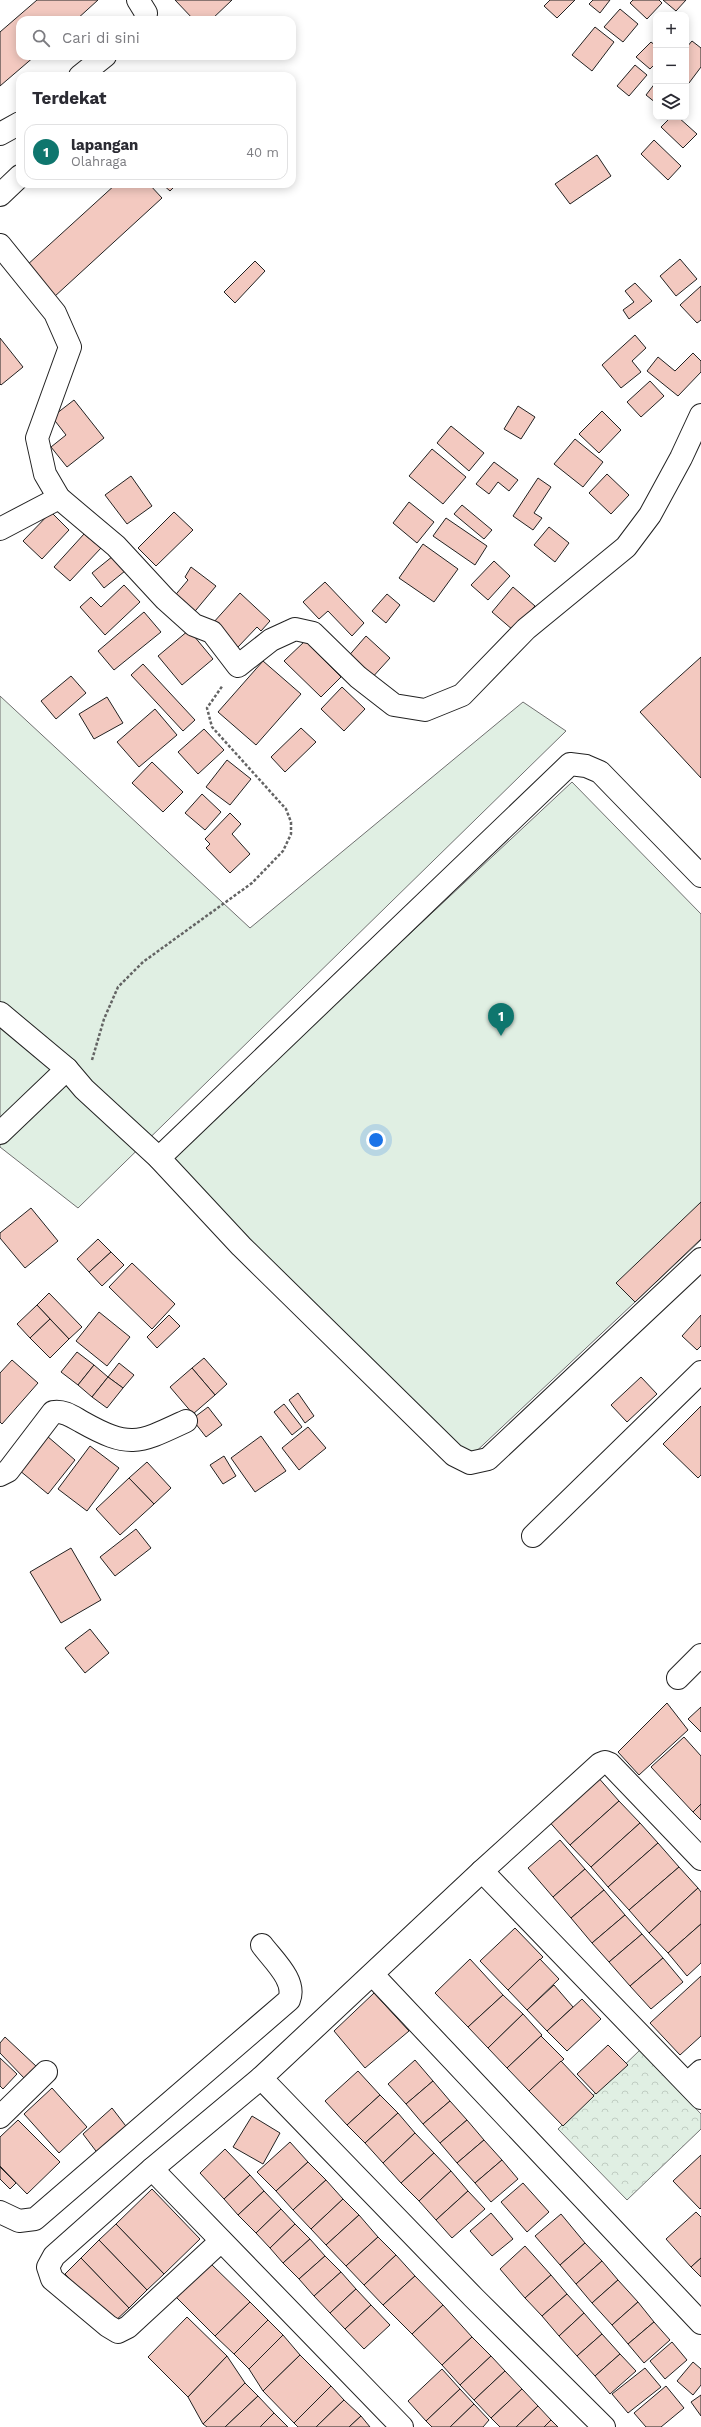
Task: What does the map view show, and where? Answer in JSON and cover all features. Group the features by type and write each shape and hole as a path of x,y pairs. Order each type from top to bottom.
{"street":[{"path":"138,0 146,13 146,16"},
{"path":"85,72 100,60"},
{"path":"0,134 16,125"},
{"path":"0,195 16,180"},
{"path":"0,245 55,313 70,347 37,438 45,474 59,498 116,546 170,604 194,625 212,632 238,666 271,640 295,629 313,633 358,677 394,705 425,710 462,695 526,629 626,547 650,515 681,458 701,415"},
{"path":"0,529 59,498"},
{"path":"159,1158 570,764 586,766 600,772 701,876"},
{"path":"0,1013 67,1069 84,1089 159,1158 241,1246 454,1455 470,1463 488,1459 701,1259"},
{"path":"0,1133 67,1069"},
{"path":"533,1536 701,1372"},
{"path":"0,1475 8,1471 53,1412 66,1413 105,1434 132,1441 149,1438 186,1420"},
{"path":"678,1678 701,1655"},
{"path":"221,2241 128,2327 118,2332 108,2326 52,2279 48,2268 54,2256 152,2169 261,2078 373,1975 482,1871 605,1762 610,1764 701,1859"},
{"path":"482,1871 696,2084"},
{"path":"0,2212 19,2221 35,2219 288,2000 291,1993 290,1983 262,1945"},
{"path":"373,1975 701,2323"},
{"path":"0,2117 46,2072"},
{"path":"261,2078 474,2298 604,2427"},
{"path":"152,2169 402,2427"}],"path":[{"path":"84,1089 104,1019 118,987 143,962 252,883 283,851 291,834 291,822 286,809 212,727 207,708 238,666"}],"green space":[{"path":"0,696 250,928 523,702 566,731 78,1208 0,1147"},
{"path":"572,782 701,914 701,1240 468,1459 170,1158"},
{"path":"640,2050 701,2114 701,2129 627,2200 558,2129"}],"building":[{"path":"37,0 98,0 80,16 18,16"},
{"path":"175,0 232,0 215,16 190,16"},
{"path":"550,0 575,0 557,18 544,6"},
{"path":"593,0 610,0 600,13 589,4"},
{"path":"633,0 659,0 662,3 647,19 630,3"},
{"path":"663,0 686,0 676,11"},
{"path":"620,9 638,24 623,42 604,27"},
{"path":"16,18 16,60 30,60 0,86 0,32"},
{"path":"595,27 614,42 592,71 572,55"},
{"path":"692,41 701,48 701,67 689,83 689,48 689,44"},
{"path":"651,42 653,44 653,66 650,69 636,57"},
{"path":"635,65 647,75 629,96 617,86"},
{"path":"653,86 653,101 646,95"},
{"path":"668,120 681,120 697,134 683,148 661,127"},
{"path":"654,140 681,166 668,180 641,154"},
{"path":"597,155 611,176 570,204 555,184"},
{"path":"112,188 153,188 162,198 54,297 26,266"},
{"path":"680,259 697,279 676,296 660,276"},
{"path":"255,261 265,271 235,303 224,292"},
{"path":"635,283 652,301 629,319 623,310 634,302 625,291"},
{"path":"701,286 701,320 697,323 680,305"},
{"path":"635,335 646,348 632,361 641,372 621,388 602,365"},
{"path":"0,338 23,367 1,385 0,384"},
{"path":"693,353 701,361 701,372 678,396 647,371 658,357 675,371"},
{"path":"650,381 664,396 641,417 627,402"},
{"path":"74,400 104,438 67,467 51,447 66,435 52,417"},
{"path":"518,406 535,417 521,439 504,429"},
{"path":"602,411 621,430 599,453 579,434"},
{"path":"451,426 484,453 469,471 437,443"},
{"path":"575,439 603,462 583,487 554,464"},
{"path":"432,449 466,477 443,504 409,476"},
{"path":"494,462 518,480 509,491 498,482 489,494 476,484"},
{"path":"607,474 629,495 611,514 589,493"},
{"path":"131,476 152,506 127,524 105,495"},
{"path":"538,478 551,487 534,513 542,518 533,530 513,516"},
{"path":"409,502 434,522 417,543 393,523"},
{"path":"462,505 492,530 484,539 454,514"},
{"path":"51,512 69,530 42,559 23,541"},
{"path":"174,512 193,530 156,566 138,548"},
{"path":"446,518 487,546 475,565 433,536"},
{"path":"549,527 569,543 555,562 534,545"},
{"path":"84,534 101,548 70,581 54,567"},
{"path":"423,544 458,569 434,602 399,578"},
{"path":"113,556 125,571 104,588 92,573"},
{"path":"494,561 510,576 488,600 471,585"},
{"path":"191,567 216,586 191,616 172,599 188,580 185,577"},
{"path":"325,582 364,623 352,636 328,611 319,619 303,602"},
{"path":"124,585 140,602 105,635 80,607 91,597 101,607"},
{"path":"513,587 535,606 513,630 492,612"},
{"path":"240,593 270,621 261,631 257,627 238,647 213,623"},
{"path":"387,594 400,605 386,623 372,611"},
{"path":"144,612 161,632 114,670 98,651"},
{"path":"189,630 213,659 182,685 158,656"},
{"path":"366,636 390,658 370,680 346,659"},
{"path":"305,641 341,677 321,697 284,661"},
{"path":"701,657 701,778 640,712"},
{"path":"263,661 301,694 256,745 218,712"},
{"path":"143,664 195,720 183,731 131,675"},
{"path":"71,676 86,693 56,719 41,701"},
{"path":"342,687 365,709 344,731 321,709"},
{"path":"107,697 123,723 94,739 79,714"},
{"path":"155,709 177,735 139,767 117,742"},
{"path":"301,728 316,742 285,772 271,757"},
{"path":"204,729 224,750 198,774 178,752"},
{"path":"227,760 251,779 230,805 206,787"},
{"path":"152,762 183,792 163,812 132,783"},
{"path":"202,794 221,812 205,830 185,813"},
{"path":"230,813 241,824 232,834 250,854 230,873 206,848 210,844 205,839"},
{"path":"701,1202 701,1239 635,1302 616,1283"},
{"path":"31,1208 58,1241 25,1268 0,1238 0,1233"},
{"path":"98,1239 111,1252 89,1272 77,1259"},
{"path":"111,1252 124,1265 102,1286 89,1272"},
{"path":"132,1263 175,1304 152,1329 109,1287"},
{"path":"49,1293 82,1327 69,1339 37,1305"},
{"path":"37,1305 50,1319 30,1338 17,1324"},
{"path":"99,1312 130,1337 107,1366 76,1341"},
{"path":"169,1315 180,1326 157,1348 147,1337"},
{"path":"701,1315 701,1346 697,1350 682,1336"},
{"path":"50,1319 69,1339 50,1358 30,1338"},
{"path":"77,1352 94,1365 78,1385 61,1372"},
{"path":"204,1358 227,1384 215,1395 192,1368"},
{"path":"12,1360 38,1383 2,1424 0,1422 0,1373"},
{"path":"119,1363 134,1375 123,1388 108,1377"},
{"path":"94,1365 108,1377 92,1397 78,1385"},
{"path":"192,1368 215,1395 193,1414 170,1387"},
{"path":"108,1377 123,1388 107,1408 92,1397"},
{"path":"641,1377 657,1394 627,1422 611,1405"},
{"path":"298,1393 314,1416 305,1423 289,1400"},
{"path":"284,1404 302,1427 292,1435 274,1412"},
{"path":"701,1406 701,1475 698,1478 663,1444"},
{"path":"208,1407 222,1425 206,1437 192,1419"},
{"path":"308,1427 326,1448 299,1470 282,1448"},
{"path":"47,1436 75,1460 48,1494 19,1470"},
{"path":"261,1436 286,1471 255,1492 231,1458"},
{"path":"90,1446 119,1468 87,1511 58,1489"},
{"path":"224,1456 236,1476 223,1484 210,1465"},
{"path":"147,1462 171,1488 154,1504 129,1478"},
{"path":"129,1478 154,1504 120,1535 96,1509"},
{"path":"136,1529 151,1548 115,1576 100,1557"},
{"path":"71,1548 101,1600 61,1623 30,1572"},
{"path":"90,1629 109,1653 85,1673 65,1648"},
{"path":"667,1703 688,1730 639,1775 618,1752"},
{"path":"701,1707 701,1732 688,1719"},
{"path":"684,1737 701,1756 701,1804 693,1812 651,1767"},
{"path":"596,1775 619,1801 570,1845 546,1818"},
{"path":"619,1801 640,1823 591,1867 570,1845"},
{"path":"701,1804 701,1820 693,1812"},
{"path":"640,1823 658,1843 608,1887 591,1867"},
{"path":"560,1840 585,1869 553,1897 528,1868"},
{"path":"658,1843 679,1867 629,1910 608,1887"},
{"path":"679,1867 698,1888 649,1933 629,1910"},
{"path":"585,1869 604,1890 571,1918 553,1897"},
{"path":"698,1888 701,1892 701,1924 668,1953 649,1933"},
{"path":"604,1890 625,1915 592,1943 571,1918"},
{"path":"625,1915 642,1934 609,1962 592,1943"},
{"path":"701,1924 701,1963 687,1976 668,1953"},
{"path":"515,1928 543,1957 508,1990 480,1961"},
{"path":"642,1934 663,1958 630,1986 609,1962"},
{"path":"663,1958 683,1982 651,2009 630,1986"},
{"path":"470,1959 503,1995 468,2027 435,1993"},
{"path":"540,1959 559,1979 527,2010 508,1990"},
{"path":"701,1976 701,2036 680,2055 650,2023"},
{"path":"554,1985 573,2007 547,2031 527,2010"},
{"path":"374,1993 409,2031 365,2068 334,2031"},
{"path":"503,1995 523,2014 488,2048 468,2027"},
{"path":"582,1999 601,2019 567,2051 547,2031"},
{"path":"523,2014 542,2035 507,2068 488,2048"},
{"path":"541,2036 564,2059 529,2091 507,2068"},
{"path":"5,2037 37,2067 25,2079 0,2053 0,2043"},
{"path":"608,2045 628,2065 596,2094 577,2074"},
{"path":"0,2058 17,2074 3,2089 0,2086"},
{"path":"415,2060 433,2081 406,2104 388,2084"},
{"path":"561,2061 594,2096 563,2126 529,2091"},
{"path":"358,2071 380,2095 347,2125 325,2101"},
{"path":"433,2081 450,2101 423,2124 406,2104"},
{"path":"52,2088 87,2127 59,2153 24,2114"},
{"path":"380,2095 398,2113 365,2143 347,2125"},
{"path":"450,2101 467,2120 440,2143 423,2124"},
{"path":"112,2108 132,2134 102,2159 83,2134"},
{"path":"398,2113 415,2133 383,2163 365,2143"},
{"path":"252,2116 280,2133 263,2164 233,2147"},
{"path":"18,2120 60,2162 27,2194 0,2166 0,2137"},
{"path":"467,2120 484,2140 457,2163 440,2143"},
{"path":"415,2133 434,2153 401,2183 383,2163"},
{"path":"484,2140 502,2160 475,2183 457,2163"},
{"path":"290,2142 308,2162 276,2191 257,2172"},
{"path":"225,2149 250,2175 224,2199 200,2173"},
{"path":"434,2153 451,2171 419,2201 401,2183"},
{"path":"701,2155 701,2208 700,2209 673,2181"},
{"path":"502,2160 518,2179 491,2202 475,2183"},
{"path":"308,2162 326,2180 293,2210 276,2191"},
{"path":"0,2167 16,2183 10,2189 0,2179"},
{"path":"451,2171 468,2191 436,2220 419,2201"},
{"path":"250,2175 264,2191 238,2215 224,2199"},
{"path":"326,2180 343,2199 311,2229 293,2210"},
{"path":"523,2183 549,2212 527,2232 501,2202"},
{"path":"152,2189 200,2239 164,2274 116,2224"},
{"path":"264,2191 281,2209 256,2233 238,2215"},
{"path":"468,2191 485,2209 452,2238 436,2220"},
{"path":"343,2199 359,2215 326,2245 311,2229"},
{"path":"281,2209 295,2224 270,2248 256,2233"},
{"path":"696,2212 701,2217 701,2258 691,2267 666,2239"},
{"path":"491,2213 513,2239 492,2256 470,2231"},
{"path":"561,2214 585,2243 560,2265 535,2236"},
{"path":"359,2215 378,2237 346,2266 326,2245"},
{"path":"116,2224 164,2274 147,2290 99,2240"},
{"path":"295,2224 310,2239 283,2263 270,2248"},
{"path":"378,2237 396,2255 364,2285 346,2266"},
{"path":"310,2239 325,2256 299,2279 283,2263"},
{"path":"99,2240 147,2290 129,2308 81,2258"},
{"path":"585,2243 602,2261 576,2284 560,2265"},
{"path":"525,2246 551,2275 525,2298 500,2269"},
{"path":"396,2255 415,2276 383,2305 364,2285"},
{"path":"325,2256 341,2272 314,2296 299,2279"},
{"path":"81,2258 129,2308 113,2323 65,2274"},
{"path":"701,2258 701,2277 691,2267"},
{"path":"602,2261 618,2280 592,2303 576,2284"},
{"path":"210,2263 250,2302 215,2336 176,2297"},
{"path":"341,2272 356,2289 330,2313 314,2296"},
{"path":"551,2275 567,2294 542,2316 525,2298"},
{"path":"415,2276 443,2305 412,2334 383,2305"},
{"path":"618,2280 638,2302 612,2325 592,2303"},
{"path":"356,2289 371,2305 345,2329 330,2313"},
{"path":"567,2294 584,2313 559,2336 542,2316"},
{"path":"250,2302 268,2320 234,2354 215,2336"},
{"path":"638,2302 654,2322 628,2344 612,2325"},
{"path":"371,2305 390,2325 364,2349 345,2329"},
{"path":"443,2305 472,2337 442,2365 412,2334"},
{"path":"584,2313 602,2334 577,2356 559,2336"},
{"path":"187,2317 227,2356 188,2397 148,2357"},
{"path":"268,2320 283,2335 249,2369 234,2354"},
{"path":"654,2322 670,2340 644,2363 628,2344"},
{"path":"602,2334 620,2354 595,2376 577,2356"},
{"path":"283,2335 300,2355 263,2391 249,2369"},
{"path":"472,2337 491,2356 460,2385 442,2365"},
{"path":"672,2342 687,2360 665,2379 650,2361"},
{"path":"620,2354 636,2371 610,2394 595,2376"},
{"path":"300,2355 331,2386 294,2423 263,2391"},
{"path":"227,2356 245,2383 203,2424 188,2397"},
{"path":"491,2356 505,2371 474,2400 460,2385"},
{"path":"693,2362 701,2369 701,2385 693,2395 677,2381"},
{"path":"645,2368 661,2387 628,2413 612,2394"},
{"path":"442,2369 460,2389 426,2421 408,2401"},
{"path":"505,2371 522,2389 491,2418 474,2400"},
{"path":"245,2383 258,2396 225,2427 207,2427 203,2424"},
{"path":"331,2386 344,2400 316,2427 298,2427 294,2423"},
{"path":"666,2386 684,2408 661,2427 646,2427 634,2413"},
{"path":"460,2389 474,2404 450,2427 432,2427 426,2421"},
{"path":"522,2389 538,2406 516,2427 500,2427 491,2418"},
{"path":"701,2395 701,2416 691,2402"},
{"path":"258,2396 274,2413 260,2427 225,2427"},
{"path":"344,2400 361,2416 349,2427 316,2427"},
{"path":"474,2404 489,2420 483,2427 450,2427"},
{"path":"538,2406 551,2420 544,2427 516,2427"},
{"path":"274,2413 288,2427 260,2427"},
{"path":"361,2416 370,2427 349,2427"},
{"path":"551,2420 558,2427 544,2427"}],"place":[{"name":"lapangan","path":"501,1036"}]}
